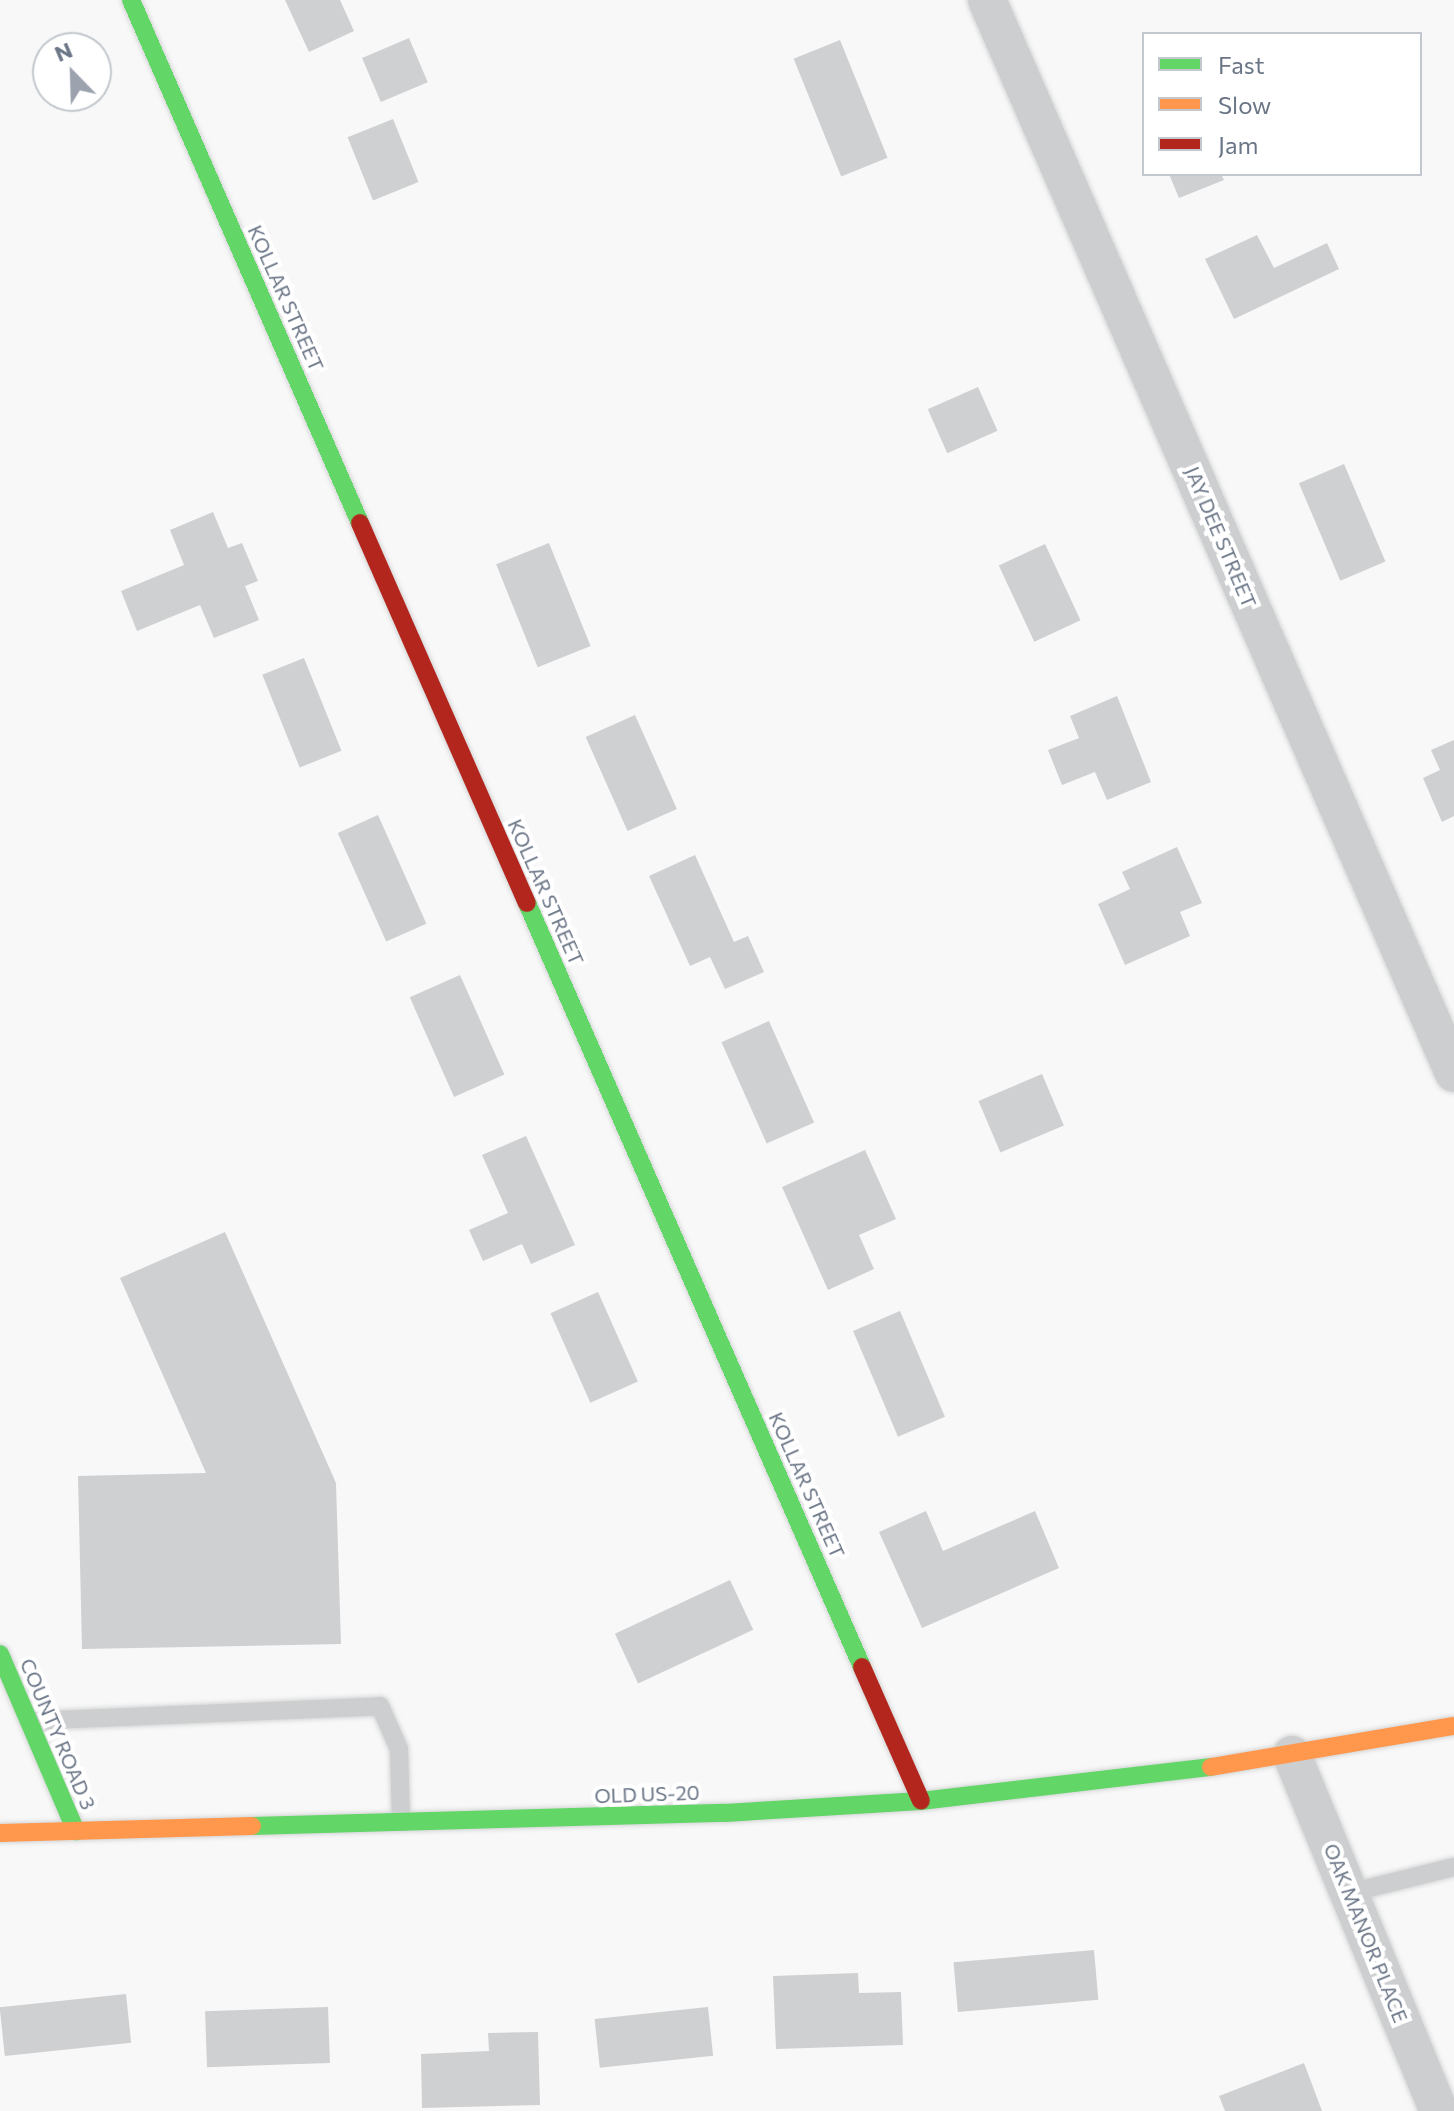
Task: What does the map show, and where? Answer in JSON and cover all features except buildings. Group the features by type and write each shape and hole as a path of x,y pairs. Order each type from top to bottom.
{"street":[{"name":"KOLLAR STREET","path":"131,0 921,1801"},
{"name":"JAY DEE STREET","path":"987,0 1454,1073"},
{"name":"COUNTY ROAD 3","path":"0,1654 76,1831"},
{"name":"OLD US-20","path":"0,1833 725,1813 921,1801 1105,1782 1292,1755 1454,1726"},
{"name":"OAK MANOR PLACE","path":"1292,1755 1439,2111"}],"lane":[{"path":"29,1721 380,1706 399,1749 401,1822"},
{"path":"1349,1893 1454,1867"}],"traffic: fast":[{"path":"131,0 360,523"},
{"path":"527,903 862,1667"},
{"path":"0,1654 76,1831"},
{"path":"252,1826 725,1813 921,1801 1211,1767"}],"traffic: slow":[{"path":"1211,1767 1454,1726"},
{"path":"0,1833 252,1826"}],"traffic: jam":[{"path":"360,523 527,903"},
{"path":"862,1667 921,1801"}]}
